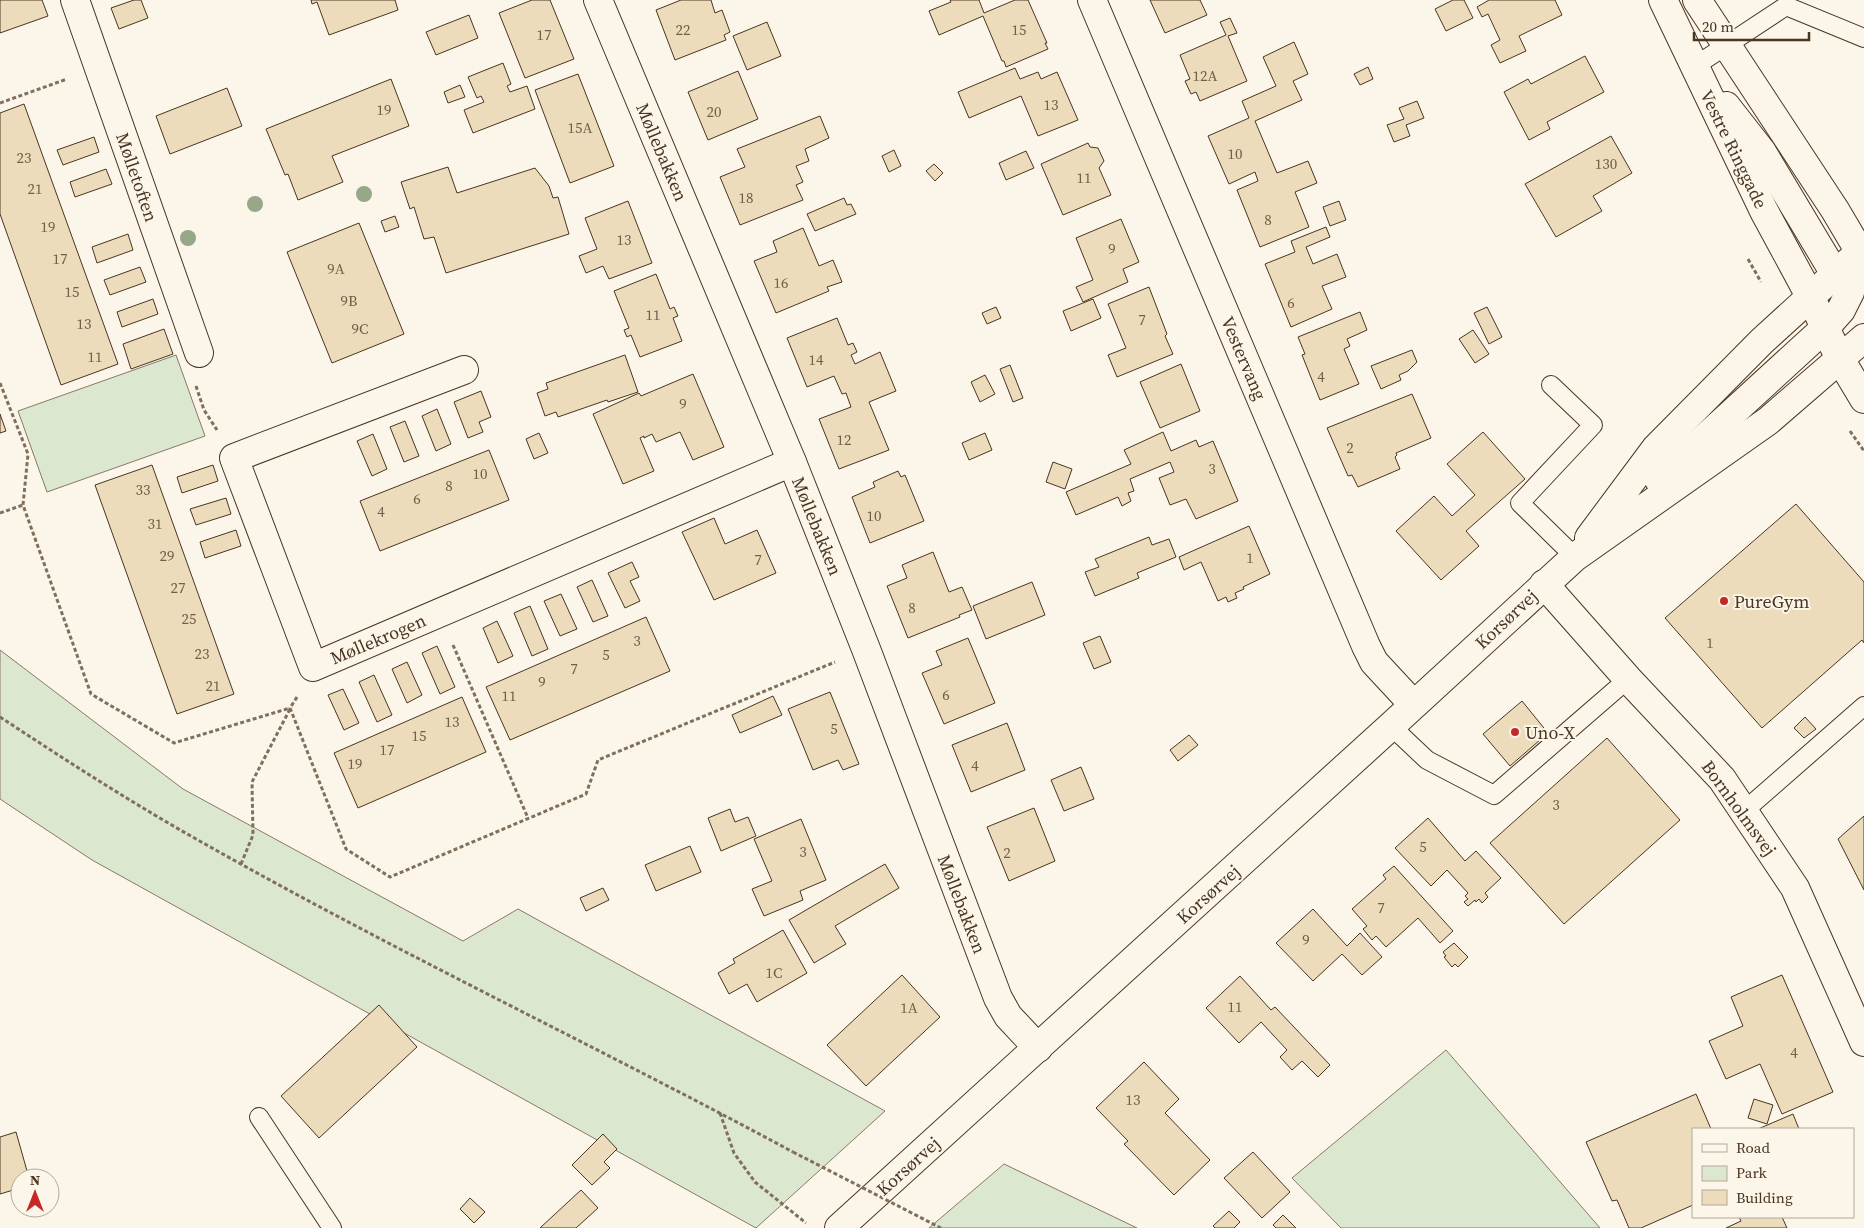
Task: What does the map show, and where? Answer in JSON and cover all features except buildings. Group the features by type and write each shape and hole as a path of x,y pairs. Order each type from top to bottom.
{"street":[{"name":"Mølletoften","path":"74,0 199,354"},
{"name":"Møllebakken","path":"598,0 792,462 866,649 998,998 1008,1016 1038,1048"},
{"name":"Vestervang","path":"1092,0 1366,646 1374,662 1413,704"},
{"name":"Vestre Ringgade","path":"1663,0 1764,211 1810,296 1852,309"},
{"path":"1697,0 1863,253 1840,359 1864,399"},
{"path":"1694,66 1762,152 1852,309"},
{"name":"Korsørvej","path":"1575,557 1656,448 1762,341 1810,296"},
{"path":"1575,557 1852,309"},
{"name":"Korsørvej","path":"839,1228 1575,557 1768,421 1840,359"},
{"path":"234,458 464,370"},
{"name":"Møllekrogen","path":"234,458 313,667 792,462"},
{"name":"Bornholmsvej","path":"1544,584 1628,679 1722,779 1795,888 1864,1042"}],"lane":[{"path":"1694,66 1789,3 1864,38"},
{"path":"1550,386 1593,425 1520,503 1575,557"},
{"path":"1391,726 1427,760 1494,795 1628,679"},
{"path":"1744,811 1864,706"},
{"path":"259,1117 332,1228"}],"path":[{"path":"0,103 98,67"},
{"path":"199,354 190,369 204,410 234,458"},
{"path":"0,383 28,454 23,505 91,694 174,743 290,708"},
{"path":"1849,430 1864,451"},
{"path":"0,513 23,505"},
{"path":"439,613 528,818"},
{"path":"290,708 346,849 390,877 586,794 598,760 866,649"},
{"path":"241,864 253,835 252,782 313,667"},
{"path":"0,717 86,773 204,844 460,980 720,1112 941,1228"},
{"path":"720,1112 734,1153 755,1182 812,1228"}],"green space":[{"path":"176,355 205,436 47,492 18,411"},
{"path":"0,650 183,789 463,941 518,909 885,1111 756,1228 92,860 0,799"},
{"path":"1446,1050 1600,1228 1341,1228 1292,1178"},
{"path":"1004,1164 1137,1228 929,1228"}],"place":[{"name":"PureGym","path":"1724,601"},
{"name":"Uno-X","path":"1515,732"}]}
